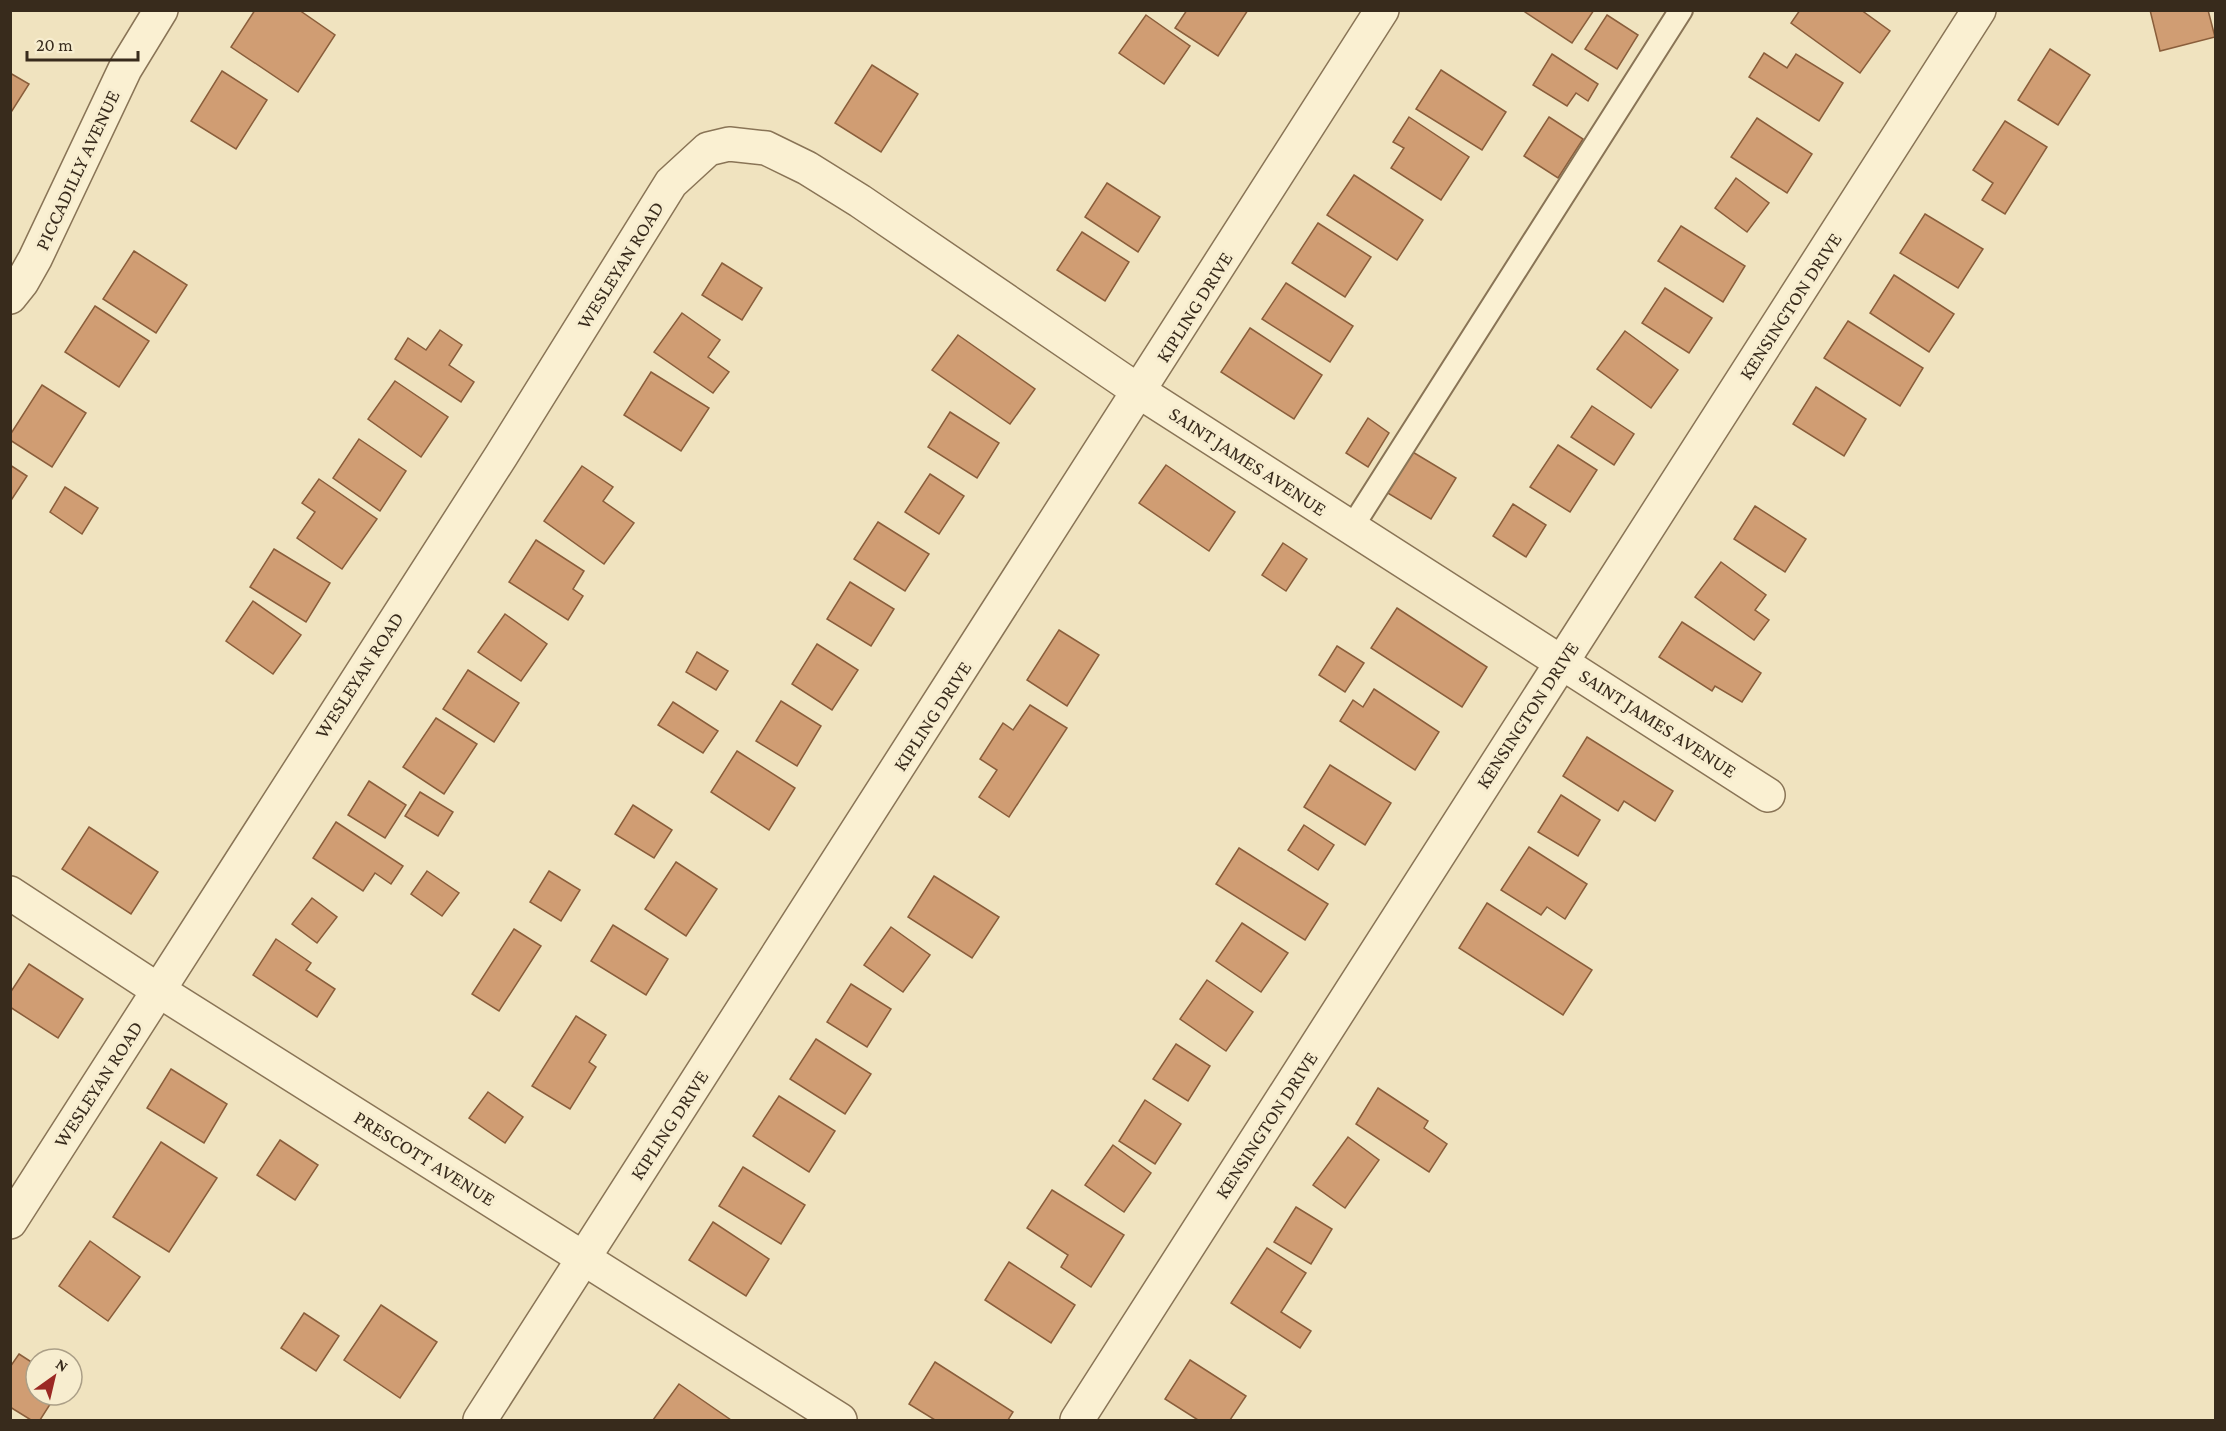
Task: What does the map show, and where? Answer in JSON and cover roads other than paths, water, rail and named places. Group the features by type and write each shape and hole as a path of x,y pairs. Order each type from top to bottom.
{"street":[{"name":"PICCADILLY AVENUE","path":"10,297 35,259 125,69 161,10"},
{"name":"KIPLING DRIVE","path":"480,1420 1140,392 1382,10"},
{"name":"KENSINGTON DRIVE","path":"1077,1420 1979,10"},
{"name":"SAINT JAMES AVENUE","path":"724,145 765,148 807,168 860,201 1140,392 1768,795"},
{"name":"WESLEYAN ROAD","path":"10,1222 501,456 671,183 708,149 724,145"},
{"name":"PRESCOTT AVENUE","path":"10,893 158,990 840,1420"}],"lane":[{"path":"1352,527 1681,10"}]}
